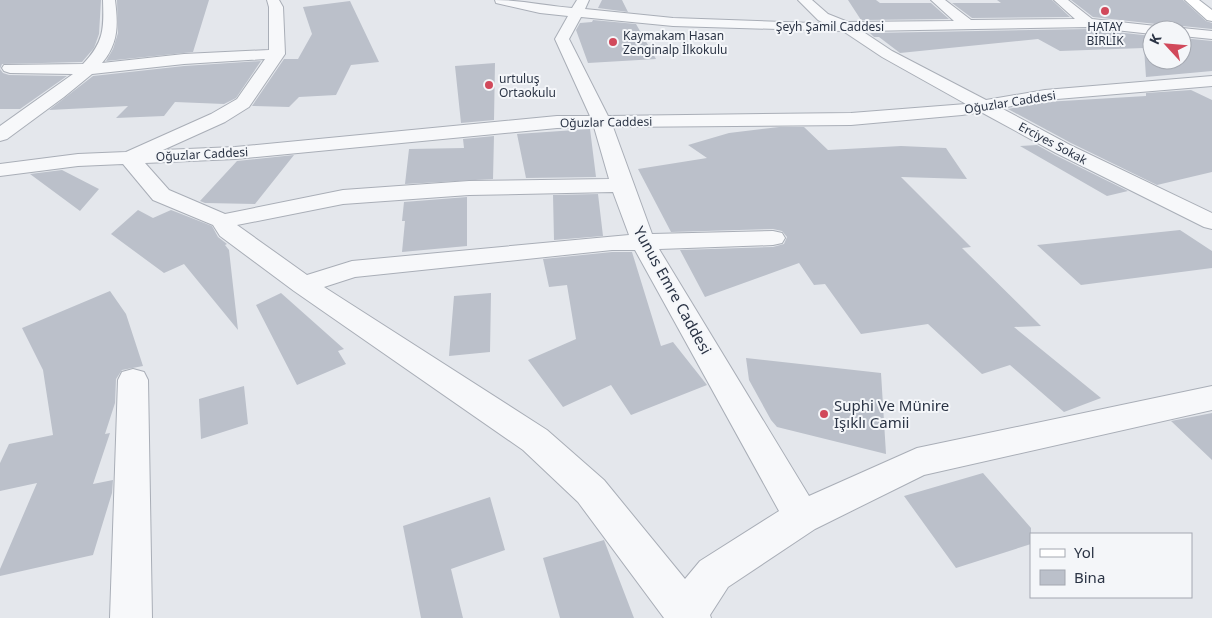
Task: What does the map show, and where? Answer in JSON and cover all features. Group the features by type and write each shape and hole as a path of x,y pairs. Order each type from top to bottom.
{"main road":[{"path":"1191,0 1209,12"}],"street":[{"path":"0,135 90,68 106,45 111,24 109,0"},
{"path":"273,0 276,7 277,54 243,103 218,118 129,158 162,195 223,221 343,197 469,188 622,185"},
{"name":"Şeyh Şamil Caddesi","path":"501,0 540,8 580,6 673,22 847,27 967,24 1088,24 1142,28"},
{"path":"804,0 824,17 847,27"},
{"path":"937,0 967,24"},
{"path":"1060,0 1088,24"},
{"name":"Yunus Emre Caddesi","path":"580,6 562,39 602,122 622,185 644,244 802,517"},
{"name":"Erciyes Sokak","path":"847,27 887,54 986,106 1063,150 1212,222"},
{"path":"1192,33 1212,35"},
{"path":"10,68 90,68 277,54"},
{"name":"Oğuzlar Caddesi","path":"0,170 78,160 235,152 557,122 851,119 962,110 1045,96 1212,81"},
{"path":"223,221 228,231 303,284 535,440 592,491 688,615 714,574 802,517 917,462 1212,398"},
{"path":"303,284 352,269 612,243 644,244 773,238"},
{"path":"131,618 133,380"}],"building":[{"path":"0,0 101,0 99,34 94,48 82,62 2,64 0,69"},
{"path":"117,0 209,0 193,52 106,61 113,49 118,33"},
{"path":"602,0 622,0 628,12 598,8"},
{"path":"848,0 876,0 880,3 931,3 949,19 861,20"},
{"path":"997,0 1052,0 1070,17 972,18 952,3 1001,3"},
{"path":"1071,0 1183,0 1206,21 1212,23 1212,29 1192,27 1192,20 1142,20 1142,22 1093,17"},
{"path":"350,1 379,62 351,65 336,95 299,97 289,107 252,106 284,59 298,59 312,34 303,7"},
{"name":"Kaymakam Hasan Zenginalp İlkokulu","path":"593,20 636,24 656,59 588,63 576,30 580,23 592,22"},
{"path":"1088,29 1142,35 1142,48 1060,51 1038,39 900,53 879,37 874,37 870,33"},
{"path":"1192,39 1212,41 1212,71 1146,77 1146,70 1192,70"},
{"path":"261,61 236,98 224,104 175,102 164,116 116,118 128,106 49,110 93,76 184,66"},
{"path":"495,63 494,120 461,123 455,66"},
{"path":"0,69 3,73 9,75 67,76 20,109 0,109"},
{"path":"1191,90 1212,100 1212,172 1157,185 1071,143 1008,109 1045,102 1146,96 1146,93"},
{"path":"779,127 804,127 828,150 901,146 946,148 967,179 901,177 971,247 962,248 1041,326 1014,327 1101,398 1064,412 1010,365 982,374 928,324 861,334 825,284 814,285 799,263 705,297 680,250 773,247 784,244 787,237 782,231 773,229 671,232 638,169 707,158 688,145 729,133"},
{"path":"590,129 596,177 526,178 517,134"},
{"path":"494,136 493,179 405,184 409,149 464,148 463,139"},
{"path":"1037,145 1128,191 1107,196 1020,146"},
{"path":"294,155 255,204 205,203 200,201 237,161"},
{"path":"62,170 99,189 80,211 30,174"},
{"path":"598,194 603,236 554,240 553,195"},
{"path":"467,197 467,246 402,252 405,221 402,221 404,202"},
{"path":"138,210 153,218 171,210 212,226 218,237 227,244 225,245 229,250 238,330 184,264 164,273 111,234"},
{"path":"1180,230 1212,251 1212,268 1081,285 1037,245"},
{"path":"612,252 632,252 661,346 673,342 707,385 631,415 611,385 563,407 528,360 576,339 567,285 549,287 543,259"},
{"path":"110,291 126,314 143,366 122,370 116,379 115,403 105,434 110,433 93,484 113,480 112,493 93,555 0,576 0,569 37,483 0,491 0,463 9,444 53,435 43,370 22,328"},
{"path":"281,293 344,349 338,351 346,364 297,385 256,305"},
{"path":"491,293 490,352 449,356 454,296"},
{"name":"Suphi Ve Münire Işıklı Camii","path":"746,358 881,373 886,454 777,427 771,420 749,380"},
{"path":"244,386 248,424 201,439 199,399"},
{"path":"1212,413 1212,460 1171,421"},
{"path":"983,473 1031,528 1030,544 956,568 904,496"},
{"path":"490,497 505,550 451,569 463,618 421,618 403,526"},
{"path":"604,540 634,618 560,618 543,558"}],"place":[{"name":"HATAY BİRLİK","path":"1105,11"},
{"name":"Kaymakam Hasan Zenginalp İlkokulu","path":"613,42"},
{"name":"urtuluş Ortaokulu","path":"489,85"},
{"name":"Suphi Ve Münire Işıklı Camii","path":"824,414"}]}
